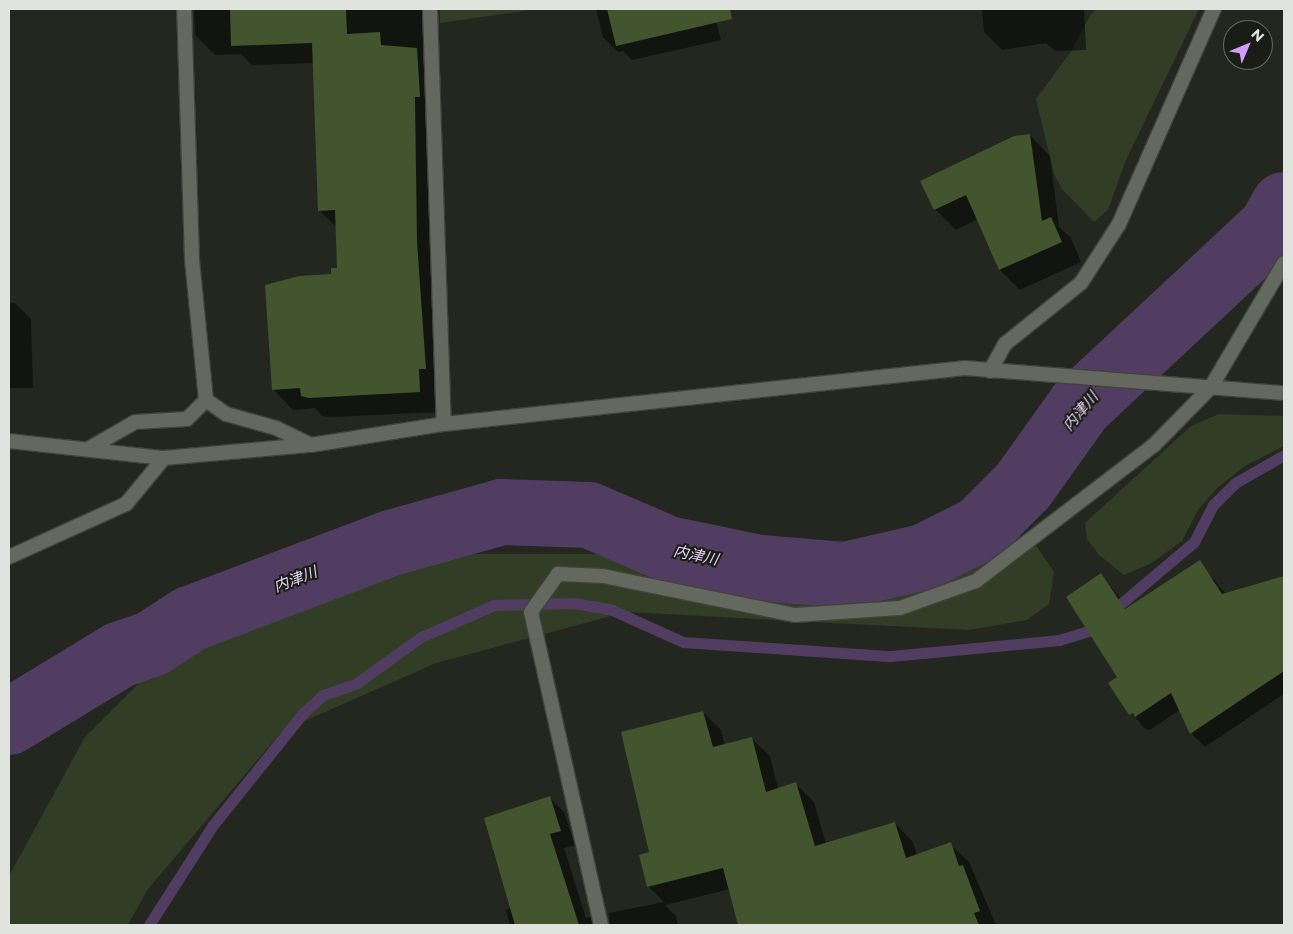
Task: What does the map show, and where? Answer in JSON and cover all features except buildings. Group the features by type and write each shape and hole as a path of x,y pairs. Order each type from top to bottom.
{"street":[{"path":"184,9 192,258 206,400 226,414 276,428 310,445"},
{"path":"430,9 444,424"},
{"path":"990,370 1005,344 1081,283 1119,224 1214,9"},
{"path":"601,925 530,612 558,574 603,576 795,615 900,608 976,581 1154,445 1206,387 1284,263"},
{"path":"9,441 164,458 310,445 444,424 965,368 1012,370 1284,393"},
{"path":"88,449 135,422 187,419 206,400"},
{"path":"9,558 126,504 164,458"}],"green space":[{"path":"440,9 538,9 440,23"},
{"path":"1097,9 1199,9 1125,162 1108,210 1094,222 1062,189 1054,174 1036,99 1072,50 1091,14"},
{"path":"1219,414 1284,416 1284,446 1245,466 1217,488 1198,510 1182,541 1150,564 1124,575 1099,555 1087,539 1085,523 1191,426"},
{"path":"1003,527 1035,544 1054,572 1049,604 1027,620 969,630 626,612 436,663 282,731 148,889 128,925 9,925 9,876 85,737 182,640 395,554 595,554 738,569 862,561"}],"waterway":[{"name":"内津川","path":"9,722 119,655 153,643 190,619 391,543 502,512 589,515 668,549 760,568 846,575 924,557 980,529 1023,486 1080,406 1271,228 1284,205"},
{"path":"1111,612 1194,542 1213,505 1235,483 1284,455"},
{"path":"149,925 213,825 303,713 323,695 357,683 421,637 494,605 574,603 612,610 683,642 891,656 1059,640 1094,629 1099,623"}]}
